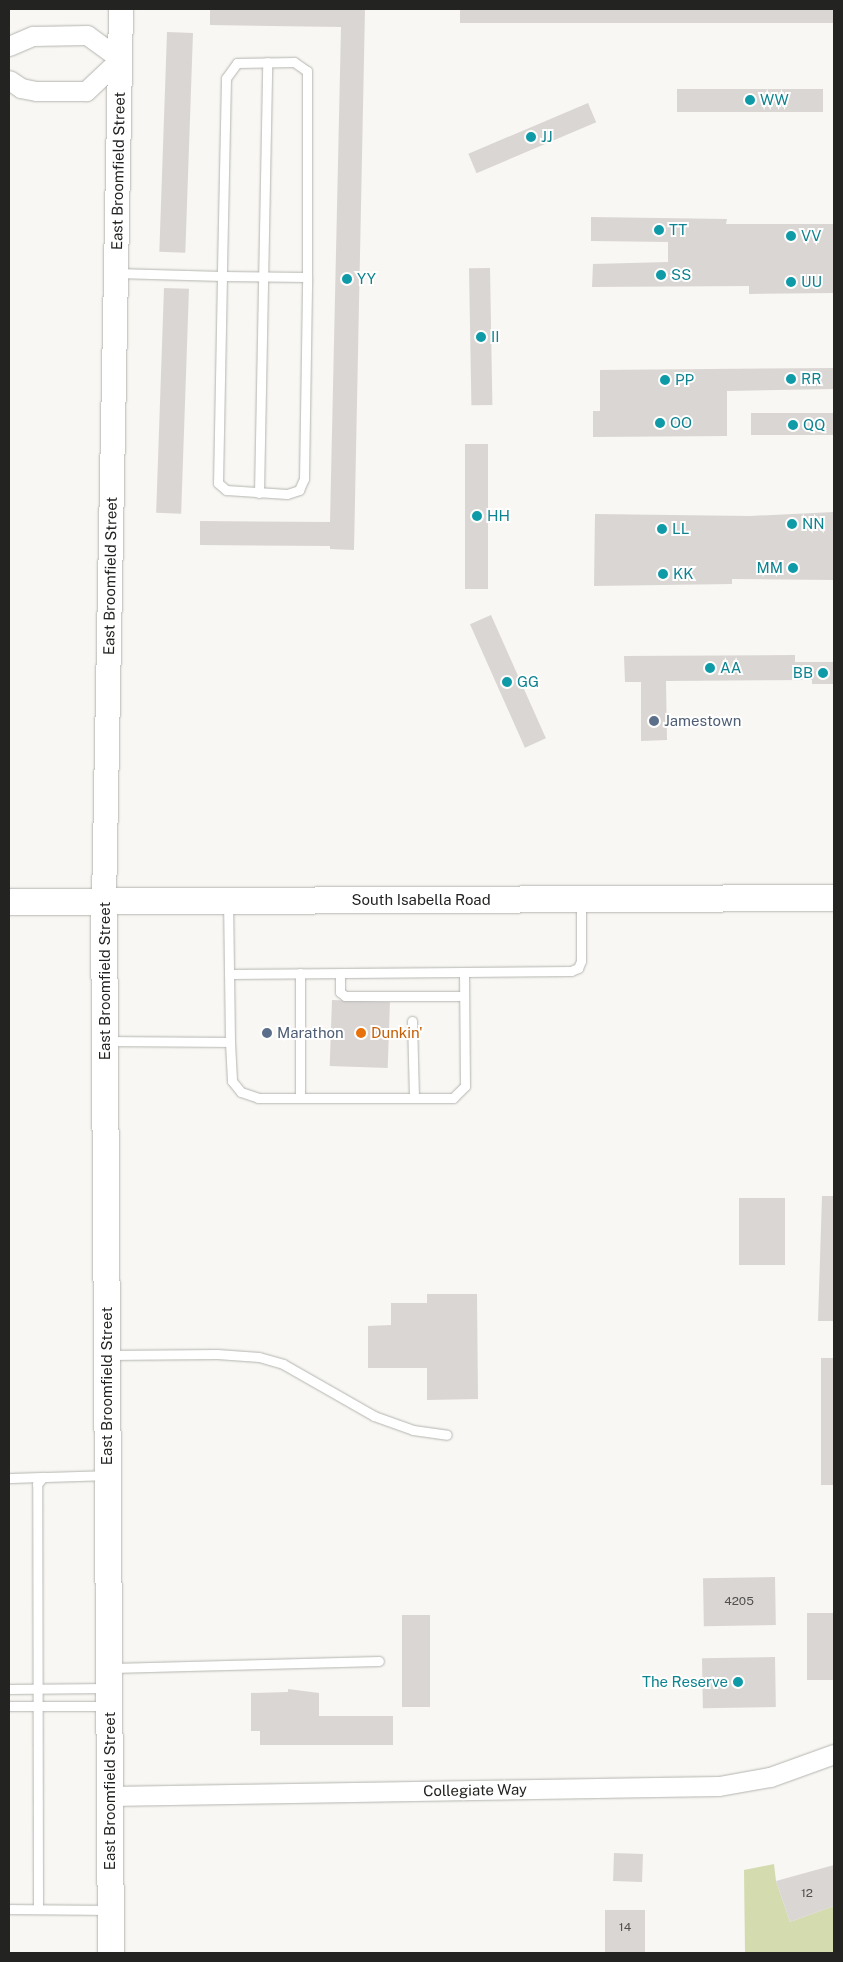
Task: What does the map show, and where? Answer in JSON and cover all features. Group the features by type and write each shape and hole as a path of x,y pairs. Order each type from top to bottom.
{"main road":[{"name":"South Isabella Road","path":"9,902 834,898"},
{"name":"East Broomfield Street","path":"104,902 111,1953"}],"street":[{"name":"East Broomfield Street","path":"104,902 121,9"},
{"path":"9,46 33,36 87,35 120,58 86,91 36,91 21,88 9,80"},
{"name":"Collegiate Way","path":"110,1796 719,1786 770,1776 834,1754"}],"lane":[{"path":"259,492 268,62"},
{"path":"268,62 294,62 307,71 304,479 299,490 287,494 226,490 218,483 226,78 237,63 268,62"},
{"path":"116,273 306,277"},
{"path":"229,974 571,971 578,968 581,961 581,899"},
{"path":"228,901 232,1081 242,1092 258,1098 453,1098 465,1086 464,972"},
{"path":"300,973 300,1098"},
{"path":"340,973 340,992 345,996 464,996"},
{"path":"412,1021 414,1098"},
{"path":"105,1041 230,1042"},
{"path":"107,1355 217,1354 259,1357 283,1364 374,1416 413,1430 446,1435"},
{"path":"9,1478 108,1475"},
{"path":"38,1909 39,1688 37,1484 43,1477"},
{"path":"9,1689 109,1687 379,1661"},
{"path":"9,1706 39,1706 109,1687"},
{"path":"9,1909 111,1910"}],"green space":[{"path":"774,1864 776,1881 790,1922 834,1906 834,1953 745,1953 744,1870"}],"building":[{"name":"YY","path":"210,9 365,9 354,550 330,549 330,546 200,545 200,521 330,522 341,27 210,25"},
{"path":"460,9 834,9 834,23 460,23"},
{"path":"167,32 193,33 185,253 159,252"},
{"name":"WW","path":"677,89 823,89 823,112 677,112"},
{"name":"JJ","path":"588,103 596,122 477,173 468,154"},
{"path":"591,217 727,219 726,224 834,224 834,293 749,294 749,286 592,287 593,264 668,262 668,242 591,241"},
{"name":"II","path":"469,268 490,268 492,405 471,405"},
{"path":"164,288 189,289 181,514 156,513"},
{"path":"834,368 834,389 727,391 727,436 593,437 593,411 600,411 600,370"},
{"name":"QQ","path":"751,413 834,413 834,435 751,435"},
{"name":"HH","path":"465,444 488,444 488,589 465,589"},
{"path":"834,512 834,580 732,579 732,584 594,586 595,514 750,516"},
{"name":"GG","path":"491,615 546,738 525,748 470,624"},
{"name":"AA","path":"795,655 795,662 834,662 834,684 812,684 812,680 666,681 667,740 641,741 641,682 625,682 624,656"},
{"name":"Dunkin'","path":"332,1000 390,1002 388,1068 330,1066"},
{"path":"822,1196 834,1196 834,1321 818,1321"},
{"path":"739,1198 785,1198 785,1265 739,1265"},
{"path":"427,1294 477,1294 478,1399 427,1400 427,1368 368,1368 368,1326 391,1325 391,1303 427,1303"},
{"path":"821,1358 834,1358 834,1485 821,1485"},
{"path":"775,1577 776,1625 704,1626 703,1578"},
{"path":"807,1613 834,1613 834,1680 807,1680"},
{"path":"402,1615 430,1615 430,1707 402,1707"},
{"name":"The Reserve","path":"775,1657 776,1707 703,1708 702,1658"},
{"path":"288,1689 319,1693 319,1716 393,1716 393,1745 260,1745 260,1731 251,1731 251,1693 288,1692"},
{"path":"614,1853 643,1854 642,1882 613,1881"},
{"path":"834,1865 834,1906 790,1922 776,1881"},
{"path":"605,1910 645,1910 645,1953 605,1953"}],"place":[{"name":"WW","path":"750,100"},
{"name":"JJ","path":"531,137"},
{"name":"TT","path":"659,230"},
{"name":"VV","path":"791,236"},
{"name":"SS","path":"661,275"},
{"name":"YY","path":"347,279"},
{"name":"UU","path":"791,282"},
{"name":"II","path":"481,337"},
{"name":"RR","path":"791,379"},
{"name":"PP","path":"665,380"},
{"name":"OO","path":"660,423"},
{"name":"QQ","path":"793,425"},
{"name":"HH","path":"477,516"},
{"name":"NN","path":"792,524"},
{"name":"LL","path":"662,529"},
{"name":"MM","path":"793,568"},
{"name":"KK","path":"663,574"},
{"name":"AA","path":"710,668"},
{"name":"BB","path":"823,673"},
{"name":"GG","path":"507,682"},
{"name":"Jamestown","path":"654,721"},
{"name":"Marathon","path":"267,1033"},
{"name":"Dunkin'","path":"361,1033"},
{"name":"The Reserve","path":"738,1682"}]}
